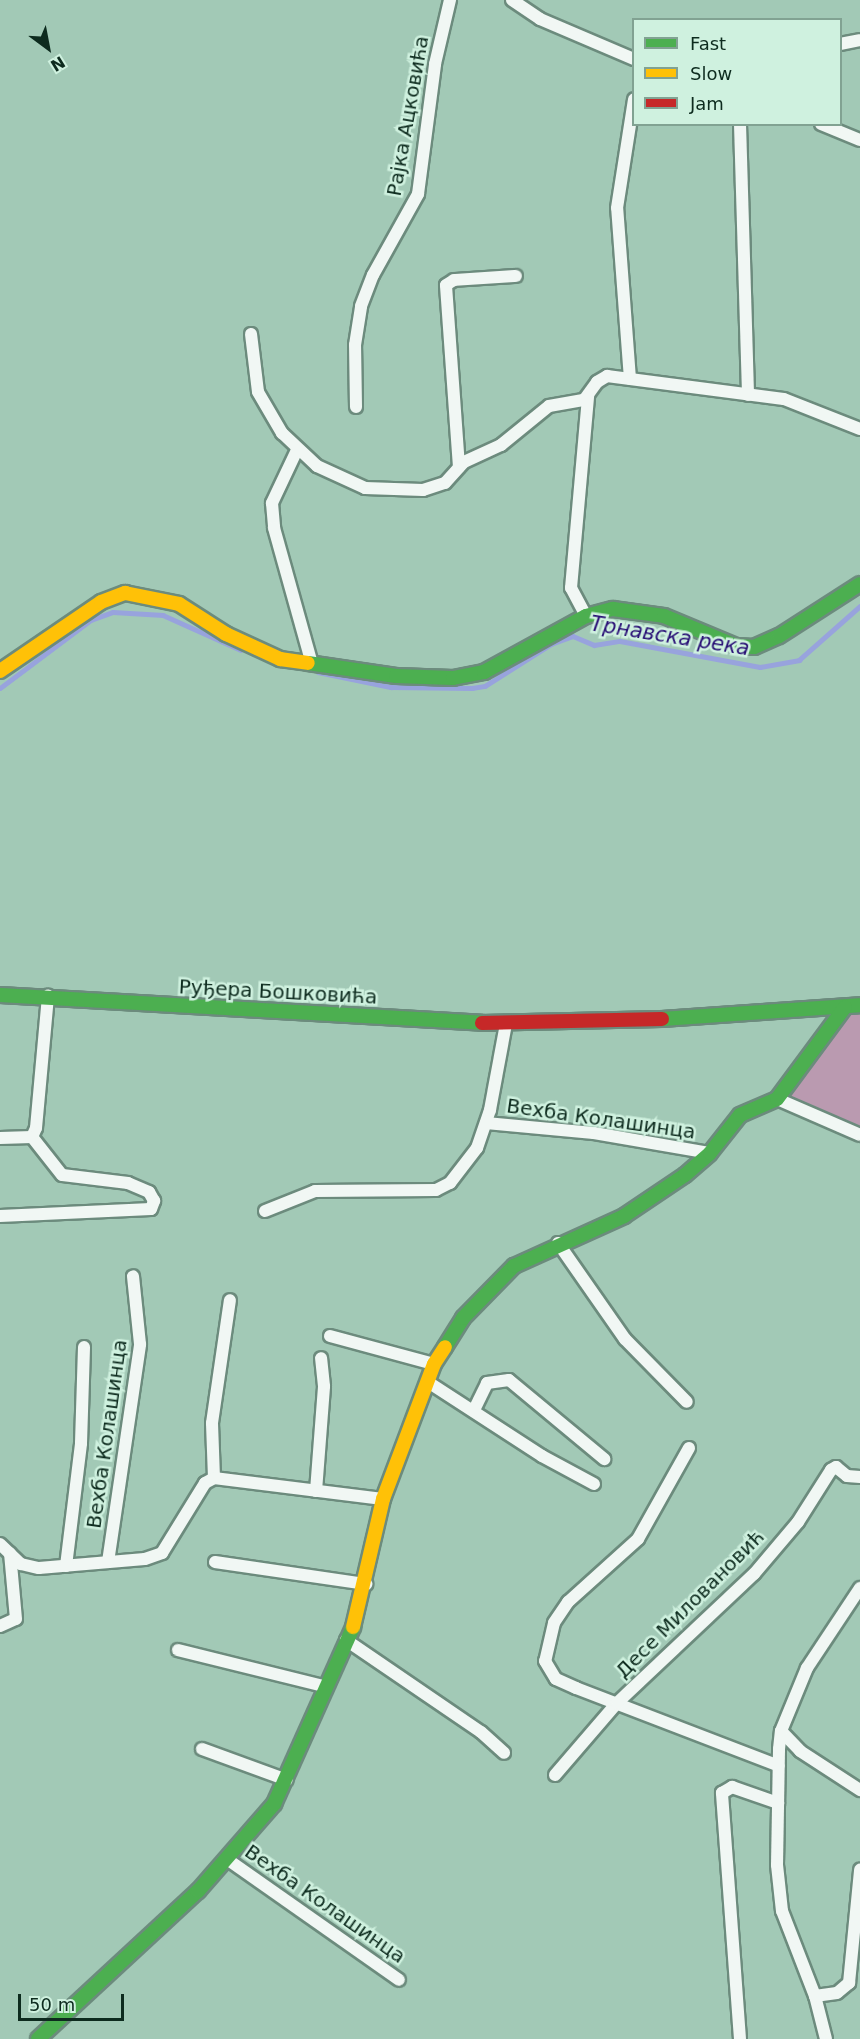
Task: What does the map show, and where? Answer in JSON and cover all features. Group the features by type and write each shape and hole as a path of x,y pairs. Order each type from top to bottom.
{"street":[{"name":"Рајка Ацковића","path":"356,407 354,345 361,306 377,267 417,194 435,63 450,0"},
{"path":"512,0 540,19 632,59"},
{"path":"842,44 860,40"},
{"path":"630,379 617,208 632,106"},
{"path":"740,126 748,395"},
{"path":"826,126 860,140"},
{"path":"459,466 446,285 454,280 516,276"},
{"path":"251,334 258,392 282,434 297,450 324,471 365,488 423,490 445,483 459,466 501,445 549,406 588,396"},
{"path":"586,616 571,588 588,396 597,382 607,376 803,403 860,429"},
{"path":"297,450 272,503 274,528 312,664"},
{"path":"0,671 101,602 131,593 158,597 198,612 226,634 270,655 312,664 396,676 472,676 502,664 586,616 613,609 645,612 744,648 779,636 860,584"},
{"name":"Руђера Бошковића","path":"0,995 506,1024 602,1023 860,1005"},
{"path":"32,1137 36,1128 48,996"},
{"path":"845,1007 777,1099 860,1135"},
{"path":"265,1211 315,1191 442,1188 470,1161 486,1123 506,1024"},
{"name":"Вехба Колашинца","path":"38,2039 198,1891 274,1804 287,1780 324,1686 346,1640 366,1584 383,1499 434,1364 463,1318 495,1282 514,1266 558,1243 640,1207 710,1153 740,1115 777,1099"},
{"name":"Вехба Колашинца","path":"486,1123 594,1133 710,1153"},
{"path":"0,1138 32,1137"},
{"path":"0,1216 152,1209 154,1201 149,1192 128,1183 62,1174 32,1137"},
{"path":"558,1243 625,1339 687,1402"},
{"name":"Вехба Колашинца","path":"108,1562 140,1344 133,1276"},
{"path":"214,1478 212,1423 230,1300"},
{"path":"330,1336 434,1364"},
{"name":"Вехба Колашинца","path":"66,1566 81,1443 84,1347"},
{"path":"316,1491 324,1386 321,1358"},
{"path":"474,1410 487,1383 509,1380 604,1459"},
{"path":"428,1382 542,1456 594,1484"},
{"name":"Десе Миловановић","path":"689,1448 638,1539 568,1602 554,1623 544,1661 556,1679 617,1703 646,1718 779,1766"},
{"name":"Десе Миловановић","path":"555,1775 617,1703 754,1574 798,1522 831,1470 836,1467 847,1476 860,1477"},
{"path":"0,1544 21,1564 39,1568 108,1562 162,1553 205,1483 214,1478 383,1499"},
{"path":"0,1626 16,1619 10,1553"},
{"path":"215,1562 366,1584"},
{"path":"826,2039 815,1996 782,1911 777,1865 781,1731 807,1668 858,1597"},
{"path":"346,1640 482,1732 504,1753"},
{"path":"178,1650 324,1686"},
{"path":"781,1731 800,1751 860,1790"},
{"path":"202,1749 287,1780"},
{"path":"740,2039 722,1793 732,1787 778,1803"},
{"name":"Вехба Колашинца","path":"227,1858 399,1980"},
{"path":"815,1996 837,1993 849,1983 860,1870"}],"shaded area":[{"path":"860,1005 860,1135 789,1107 790,1086 845,1007"}],"waterway":[{"name":"Трнавска река","path":"318,672 391,687 472,688 485,686 551,644 573,636 594,645 620,641 760,667 799,660 860,606"},
{"name":"Трнавска река","path":"0,688 91,620 113,612 163,615 241,650"}],"traffic: fast":[{"path":"308,663 396,676 453,678 484,672 586,616 613,609 664,616 736,646 754,647 779,636 860,584"},
{"path":"0,995 482,1023"},
{"path":"662,1019 860,1005"},
{"path":"445,1347 463,1318 514,1266 624,1216 685,1175 710,1153 740,1115 777,1099 845,1007"},
{"path":"38,2039 198,1891 274,1804 353,1627"}],"traffic: slow":[{"path":"0,671 101,602 125,593 179,604 226,634 280,659 308,663"},
{"path":"353,1627 383,1499 434,1364 445,1347"}],"traffic: jam":[{"path":"482,1023 662,1019"}]}
